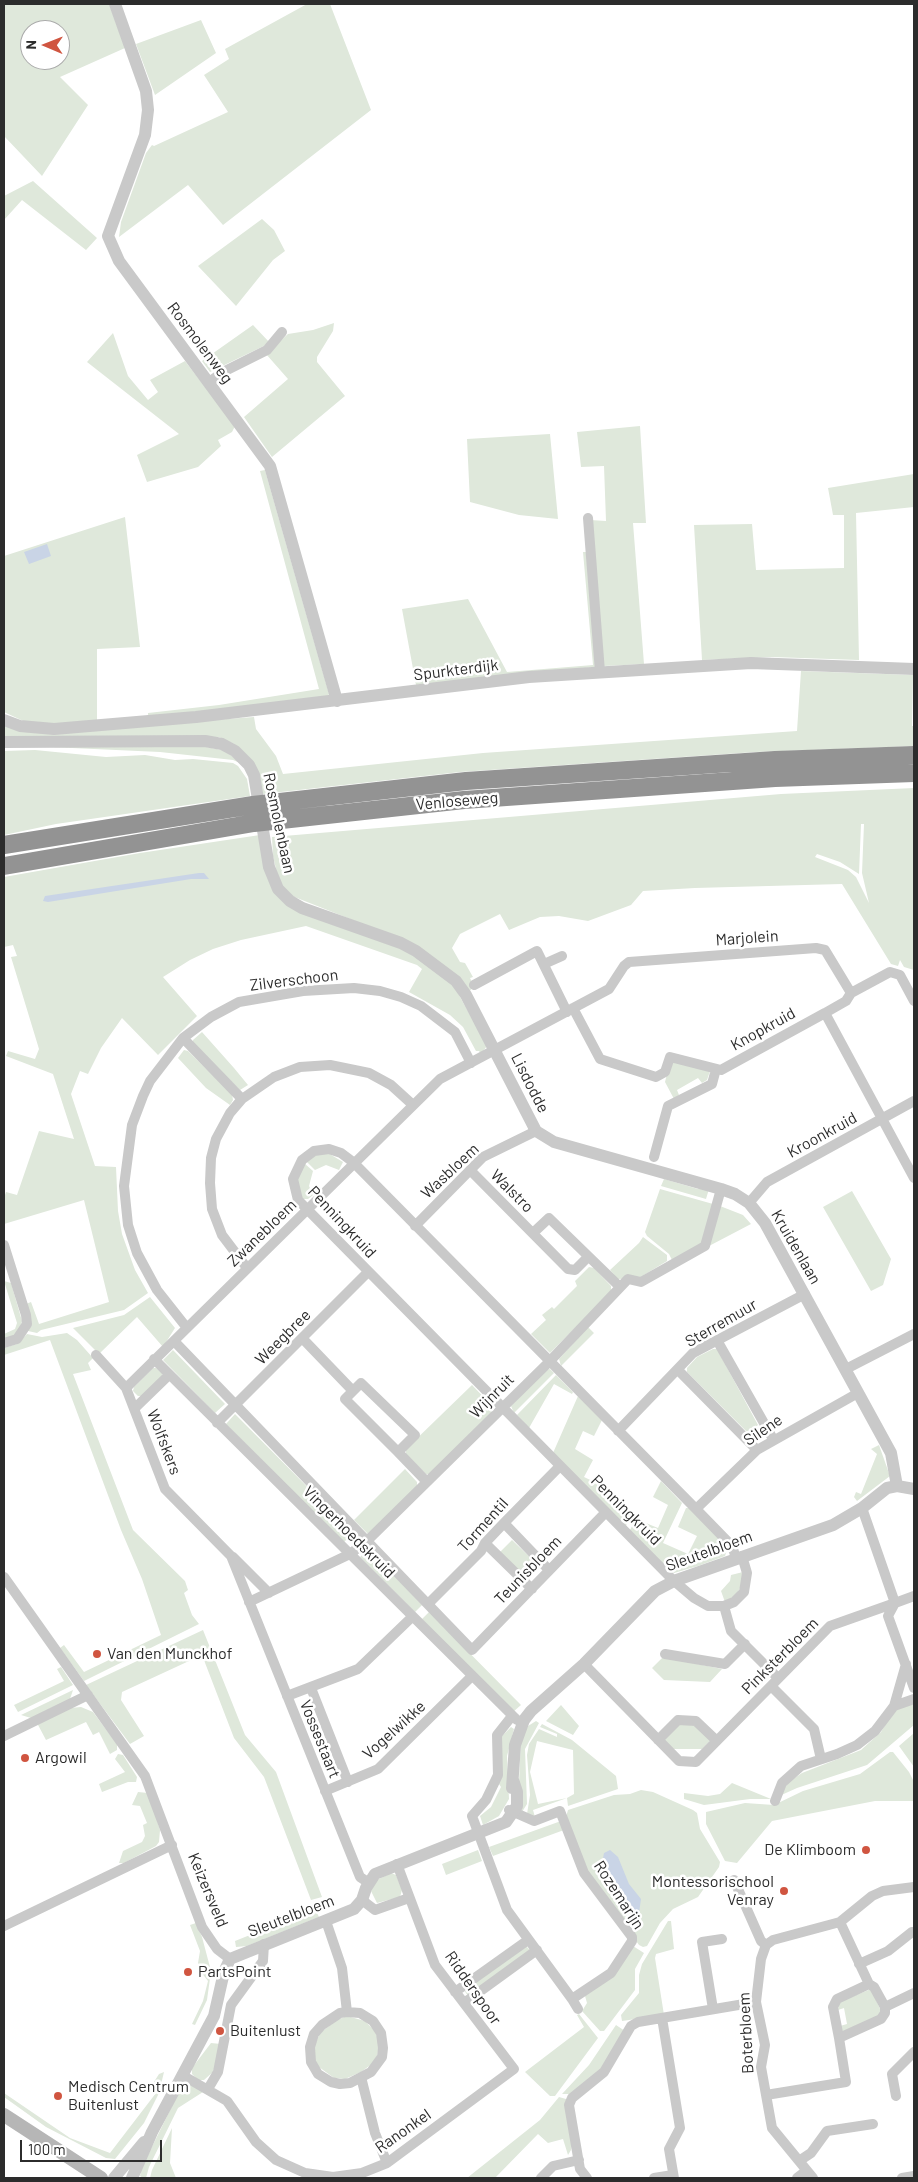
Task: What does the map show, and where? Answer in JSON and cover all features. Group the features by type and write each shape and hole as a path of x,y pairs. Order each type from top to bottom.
{"highway":[{"name":"Venloseweg","path":"4,845 253,805 466,781 775,760 914,754"},
{"name":"Venloseweg","path":"4,866 254,822 464,800 775,778 914,773"}],"main road":[{"path":"4,2115 101,2178"}],"street":[{"name":"Rosmolenweg","path":"115,4 146,91 148,110 145,135 108,236 119,261 270,466 337,701"},
{"path":"209,382 223,372 267,350 282,332"},
{"path":"588,518 600,672"},
{"name":"Spurkterdijk","path":"4,720 20,726 54,729 196,717 529,677 751,663 914,668"},
{"name":"Rosmolenbaan","path":"4,742 215,742 230,747 242,756 254,775 265,845 272,877 278,889 290,901 302,908 401,943 426,956 456,981 466,995 495,1050"},
{"name":"Marjolein","path":"495,1050 609,989 624,966 629,962 816,948 825,950 851,994"},
{"path":"474,985 538,951 570,1010 600,1059 656,1076 664,1072 670,1057 716,1069 712,1084 668,1106 654,1157"},
{"path":"544,964 562,956"},
{"path":"914,1001 900,975 890,972 851,994 846,1001 825,1013 914,1178"},
{"name":"Zilverschoon","path":"187,1328 157,1290 137,1253 128,1225 124,1186 132,1125 143,1096 150,1081 183,1038 210,1017 239,1002 303,991 354,988 380,991 422,1006 454,1032 471,1063"},
{"name":"Knopkruid","path":"716,1069 721,1070 825,1013"},
{"path":"183,1038 242,1099"},
{"name":"Zwanebloem","path":"126,1388 307,1210 353,1162 440,1079 495,1050"},
{"name":"Lisdodde","path":"495,1050 536,1131"},
{"path":"247,1268 222,1235 212,1209 210,1184 211,1158 216,1139 230,1113 242,1099 274,1076 300,1067 330,1065 369,1073 390,1085 413,1105"},
{"name":"Kroonkruid","path":"749,1203 767,1182 914,1101"},
{"name":"Wasbloem","path":"415,1226 483,1156 536,1131"},
{"name":"Kruidenlaan","path":"536,1131 562,1144 721,1189 735,1194 749,1203 765,1223 891,1453 898,1486"},
{"name":"Penningkruid","path":"329,1149 341,1153 353,1162 732,1546 747,1574 744,1592 734,1602 724,1606 708,1606 694,1598 674,1581 307,1210 298,1200 294,1188 293,1178 302,1160 314,1152 329,1149"},
{"name":"Walstro","path":"470,1170 568,1268 575,1270 588,1257"},
{"path":"620,1287 628,1279 641,1282 704,1246 721,1189"},
{"name":"Walstro","path":"533,1233 549,1218 620,1287"},
{"path":"4,1245 26,1315 27,1324 17,1339 4,1343"},
{"name":"Weegbree","path":"217,1423 368,1272"},
{"name":"Wijnruit","path":"249,1602 350,1554 367,1541 549,1362 620,1287"},
{"name":"Sterremuur","path":"618,1431 694,1353 718,1342 804,1294"},
{"path":"846,1370 914,1334"},
{"path":"303,1339 353,1391"},
{"name":"Vingerhoedskruid","path":"174,1340 472,1650"},
{"path":"718,1342 773,1439"},
{"name":"Wolfskers","path":"96,1355 126,1388 165,1489 269,1593"},
{"name":"Vingerhoedskruid","path":"154,1359 523,1726"},
{"path":"678,1370 757,1450"},
{"path":"135,1408 169,1375"},
{"path":"398,1452 415,1435 361,1383 345,1398 427,1482"},
{"name":"Silene","path":"696,1509 757,1450 773,1439 858,1393"},
{"name":"Tormentil","path":"428,1604 481,1551 485,1543 560,1466"},
{"path":"914,1480 903,1480 898,1486 914,1489"},
{"name":"Sleutelbloem","path":"511,1811 517,1800 513,1780 515,1745 530,1711 584,1664 655,1591 674,1581 833,1525 862,1508 887,1488 898,1486"},
{"path":"862,1508 895,1603 888,1616 914,1688"},
{"name":"Teunisbloem","path":"472,1650 606,1512"},
{"path":"504,1523 550,1570"},
{"path":"485,1543 532,1589"},
{"name":"Wolfskers","path":"231,1556 249,1602"},
{"name":"Keizersveld","path":"4,1577 145,1776 204,1932 218,1949 230,1959"},
{"name":"Pinksterbloem","path":"584,1664 679,1761 696,1762 830,1626 914,1596"},
{"name":"Vossestaart","path":"249,1602 360,1877 369,1883"},
{"path":"724,1606 731,1631 744,1644 814,1729 821,1759"},
{"path":"287,1696 358,1669 412,1617"},
{"path":"666,1654 725,1664 744,1644"},
{"path":"775,1801 782,1783 801,1766 857,1745 875,1731 894,1706 906,1664"},
{"name":"Vogelwikke","path":"325,1791 378,1769 472,1676"},
{"name":"Vossestaart","path":"311,1688 348,1782"},
{"path":"4,1736 88,1695"},
{"path":"894,1706 914,1699"},
{"path":"479,1832 472,1816 486,1800 496,1782 498,1775 497,1735 512,1716"},
{"path":"658,1740 678,1720 696,1721 716,1740"},
{"name":"Rozemarijn","path":"479,1832 507,1910 575,2004 611,1973 632,1942 632,1937 584,1873 560,1810 534,1820 511,1811"},
{"path":"409,1898 375,1910 362,1900 375,1874 396,1864 494,1828 506,1822 511,1811"},
{"name":"Keizersveld","path":"4,1926 172,1846"},
{"name":"Ridderspoor","path":"396,1864 435,1965 514,2069"},
{"path":"734,1880 762,1941 766,1945 773,1940 840,1922 872,1896 883,1891 914,1887"},
{"name":"Sleutelbloem","path":"230,1959 354,1909 362,1900"},
{"path":"326,1921 342,1968 347,2012"},
{"path":"840,1922 869,1984 874,1987 885,2007"},
{"path":"859,1964 888,1951 912,1932"},
{"path":"713,2009 702,1942 722,1939"},
{"path":"455,1992 528,1940"},
{"path":"208,2089 218,2072 231,2005 263,1961 264,1944"},
{"name":"Boterbloem","path":"766,1945 760,1959 756,2002 765,2044 761,2066 772,2128 809,2175"},
{"path":"464,2003 537,1950"},
{"path":"132,2178 152,2132 214,2016 224,1972 230,1959"},
{"path":"766,2095 846,2082 833,2007 837,2000 869,1984"},
{"path":"839,2038 881,2019 885,2007 914,1993"},
{"path":"587,2178 580,2169 569,2105 572,2098 604,2072 631,2026 638,2022 756,2002"},
{"path":"347,2012 360,2013 373,2021 383,2040 382,2057 377,2066 360,2077 350,2083 331,2082 318,2074 310,2056 310,2046 314,2034 327,2021 347,2012"},
{"path":"654,2178 674,2177 669,2148 680,2128 662,2018"},
{"path":"896,2096 892,2074 914,2052"},
{"name":"Ranonkel","path":"182,2076 208,2089 226,2101 256,2142 276,2160 305,2172 333,2177 362,2173 387,2163 514,2069"},
{"path":"360,2077 375,2133 387,2163"},
{"path":"799,2161 811,2153 827,2131 873,2124"},
{"path":"114,2178 152,2132"},
{"path":"541,2178 553,2166 578,2160"},
{"path":"797,2178 809,2175"},
{"path":"902,2178 914,2176"}],"shaded area":[{"path":"4,4 109,4 125,48 60,77 88,105 42,176 4,136"},
{"path":"307,4 330,4 371,110 223,225 188,185 119,237 121,222 146,153 152,145 154,146 228,112 204,75 229,59 225,49"},
{"path":"201,20 216,53 155,95 136,44"},
{"path":"33,181 97,238 86,250 22,200 4,220 4,196"},
{"path":"262,219 274,230 285,251 273,260 236,306 198,266"},
{"path":"334,323 333,331 317,357 317,362 345,396 272,457 244,417 288,379 266,354 288,334 313,330"},
{"path":"253,325 270,343 210,372 202,361"},
{"path":"113,333 128,376 148,400 158,392 150,380 185,361 235,426 232,432 218,440 221,446 198,467 147,482 137,455 179,434 87,362"},
{"path":"640,426 646,523 633,523 644,664 604,666 590,520 606,521 604,466 581,467 577,432"},
{"path":"550,434 558,519 519,515 470,502 467,439"},
{"path":"265,470 329,694 326,700 148,717 148,713 219,705 319,689 260,471"},
{"path":"914,474 914,507 856,513 859,660 772,657 702,660 694,525 752,524 756,570 844,568 844,515 833,515 828,488"},
{"path":"125,517 140,647 97,649 97,722 34,726 4,712 4,556"},
{"path":"583,552 589,552 595,667 416,685 402,609 468,599 507,672 593,665"},
{"path":"801,671 913,675 912,726 914,726 914,746 756,752 460,772 263,794 234,744 219,737 4,737 4,725 36,733 254,717 256,729 276,756 283,774 483,753 797,731"},
{"path":"202,746 226,751 240,763 233,760 160,752 50,747"},
{"path":"35,750 106,757 145,755 175,760 193,759 233,763 238,766 247,779 250,796 56,824 4,835 4,751"},
{"path":"914,788 914,970 904,967 900,960 898,966 891,964 842,884 695,888 643,891 631,905 588,921 559,916 540,917 509,930 500,914 460,934 452,948 460,962 465,963 473,977 470,978 474,986 469,992 393,936 292,896 279,882 273,856 272,837 781,794","holes":["861,824 864,824 862,873 869,903 856,877 848,870 815,857 817,854 840,862 859,874"]},
{"path":"260,835 273,888 406,950 454,986 487,1046 481,1054 479,1051 476,1051 463,1027 450,1015 409,992 422,969 417,965 306,926 241,940 213,949 190,960 163,977 197,1016 158,1055 122,1018 101,1048 88,1074 80,1071 71,1094 95,1166 116,1167 118,1211 122,1234 135,1270 148,1293 124,1310 41,1330 37,1333 28,1331 26,1304 31,1302 39,1324 109,1302 84,1200 4,1224 4,1198 6,1192 17,1195 39,1131 74,1139 53,1074 6,1056 8,1051 35,1059 39,1049 11,957 17,956 13,945 4,947 4,877 140,853"},
{"path":"202,1032 248,1085 240,1090 193,1043 193,1040"},
{"path":"184,1050 188,1051 232,1094 233,1100 230,1105 206,1088 178,1058"},
{"path":"674,1062 710,1071 707,1080 702,1083 698,1078 677,1090 679,1095 674,1099 665,1082 669,1066"},
{"path":"328,1153 343,1162 339,1170 326,1165 315,1170 306,1161 315,1154"},
{"path":"304,1163 313,1171 309,1186 313,1195 308,1199 302,1199 297,1178"},
{"path":"664,1179 698,1189 703,1187 709,1189 706,1199 661,1186"},
{"path":"660,1189 713,1204 703,1240 699,1246 672,1260 669,1254 647,1236 645,1232"},
{"path":"852,1191 891,1259 883,1285 871,1291 823,1207"},
{"path":"720,1206 743,1215 751,1224 709,1246"},
{"path":"643,1237 667,1255 667,1261 639,1278 618,1279 610,1270"},
{"path":"589,1267 594,1268 611,1286 611,1292 550,1353 531,1334 546,1320 542,1315 552,1307 554,1309 577,1286 575,1281"},
{"path":"4,1281 11,1283 22,1321 21,1327 14,1336 4,1340 4,1334 15,1329 17,1323"},
{"path":"150,1297 175,1328 163,1347 137,1317 99,1354 73,1328 124,1315"},
{"path":"588,1327 594,1333 561,1366 559,1359"},
{"path":"67,1333 77,1340 93,1358 88,1363 91,1370 73,1374 133,1530 185,1581 188,1590 184,1593 192,1615 199,1624 84,1681 60,1648 64,1645 84,1672 161,1635 142,1579 121,1530 50,1340 4,1355 4,1348 17,1344 27,1334 42,1337"},
{"path":"717,1349 758,1425 748,1433 687,1372 687,1368 697,1357"},
{"path":"173,1350 225,1404 215,1413 163,1360"},
{"path":"153,1368 162,1373 162,1377 143,1396 138,1396 133,1391 134,1387"},
{"path":"550,1369 554,1373 514,1413 511,1406 545,1370"},
{"path":"556,1375 573,1392 572,1394 554,1384 529,1428 517,1415"},
{"path":"472,1385 493,1407 493,1412 431,1474 426,1474 406,1454 406,1449"},
{"path":"578,1396 602,1420 594,1436 583,1431 575,1449 593,1460 584,1477 603,1486 601,1493 615,1500 613,1507 629,1516 626,1526 553,1453"},
{"path":"235,1414 353,1533 344,1542 226,1424"},
{"path":"879,1445 890,1476 857,1501 854,1497 856,1492 861,1494 877,1454 871,1449"},
{"path":"405,1469 417,1482 417,1486 368,1534 354,1520"},
{"path":"661,1481 682,1503 663,1543 688,1554 697,1536 678,1527 686,1508 691,1508 725,1546 666,1567 630,1530 636,1519 658,1528 668,1505 653,1497"},
{"path":"512,1540 535,1562 522,1574 500,1552"},
{"path":"369,1549 422,1605 415,1612 360,1557"},
{"path":"727,1550 725,1556 698,1566 674,1573 669,1570"},
{"path":"743,1572 740,1588 736,1595 725,1602 721,1591 730,1581 731,1575"},
{"path":"429,1612 521,1705 513,1712 422,1619"},
{"path":"203,1630 245,1735 276,1772 322,1897 311,1900 264,1777 234,1738 202,1655 122,1692 121,1700 144,1736 130,1744 86,1685"},
{"path":"663,1657 722,1669 710,1682 664,1680 652,1668"},
{"path":"61,1667 73,1685 18,1712 14,1705 64,1681 57,1669"},
{"path":"73,1690 70,1699 31,1718 21,1715"},
{"path":"914,1704 914,1725 867,1765 797,1788 777,1797 790,1781 802,1773 861,1750 881,1732 894,1710"},
{"path":"561,1705 579,1726 573,1735 546,1721"},
{"path":"81,1707 93,1712 117,1744 117,1750 110,1754 99,1732 93,1735 86,1722 46,1740 37,1723 70,1708"},
{"path":"536,1721 539,1723 525,1749 527,1804 522,1812 519,1782 521,1738 528,1726"},
{"path":"542,1724 572,1740 616,1776 618,1789 568,1806 567,1798 533,1810 535,1817 527,1814 530,1795 527,1755 529,1744 539,1729 557,1737 557,1734 540,1727","holes":["537,1741 573,1750 574,1794 567,1798 538,1804 530,1772"]},
{"path":"680,1724 695,1724 711,1740 702,1749 673,1749 664,1740"},
{"path":"511,1727 514,1729 507,1756 509,1799 499,1816 483,1825 480,1816 491,1807 501,1787 499,1784 500,1738"},
{"path":"914,1733 914,1767 899,1746"},
{"path":"890,1752 893,1752 913,1780 914,1801 875,1801 772,1821 737,1863 725,1861 706,1824 706,1812 745,1803 774,1805 803,1791 860,1774"},
{"path":"118,1754 123,1755 137,1777 136,1782 128,1782 102,1792 99,1784 125,1772 115,1759"},
{"path":"732,1783 771,1799 750,1799 704,1805 684,1799 684,1793 708,1796 720,1794"},
{"path":"641,1790 653,1792 697,1813 700,1829 720,1862 719,1867 698,1897 673,1909 660,1923 647,1946 643,1947 639,1945 589,1875 566,1817 568,1810 614,1795 630,1794"},
{"path":"138,1792 148,1793 160,1830 159,1842 156,1846 124,1863 119,1863 123,1851 142,1842 145,1836 143,1825 147,1823 140,1806 132,1805"},
{"path":"561,1821 564,1830 493,1856 489,1847"},
{"path":"478,1850 482,1861 446,1875 442,1864"},
{"path":"391,1873 396,1875 402,1890 400,1897 377,1903 371,1891 375,1881"},
{"path":"315,1909 319,1917 247,1946 236,1947 235,1941"},
{"path":"668,1921 671,1921 674,1949 656,1954 655,1958 664,2015 622,2021 621,2015 639,1993 639,1975 642,1964"},
{"path":"196,1923 202,1937 211,1971 207,2000 195,2025 192,2024 203,2001 208,1981 201,1972 198,1963 200,1951 190,1925"},
{"path":"525,1945 530,1950 468,1996 464,1990"},
{"path":"633,1946 644,1953 635,1969 635,1990 604,2031 600,2031 582,2011 587,2003 585,1996"},
{"path":"871,1989 881,2011 880,2015 843,2032 840,2026 847,2024 844,2008 838,2010 839,2002"},
{"path":"579,2014 598,2038 555,2096 550,2096 525,2072 584,2027 577,2015"},
{"path":"347,2016 365,2021 376,2032 379,2046 376,2061 361,2072 345,2079 334,2078 319,2067 315,2060 314,2047 320,2033 337,2020"},
{"path":"616,2025 625,2031 602,2070 570,2094 562,2094 589,2065"},
{"path":"211,2043 221,2044 213,2072 204,2080 198,2080 192,2074 192,2068"},
{"path":"164,2072 159,2093 144,2123 115,2159 106,2158 46,2127 4,2097 4,2093 70,2138 110,2153 156,2093 150,2088 159,2074"},
{"path":"189,2083 203,2092 178,2108 149,2167 146,2178 143,2178 140,2176 142,2167 182,2086"},
{"path":"559,2097 566,2099 567,2103 572,2140 571,2150 568,2155 563,2139 548,2143 538,2134 495,2178 467,2178 540,2120"},
{"path":"172,2128 170,2163 176,2178 150,2178 152,2170"}],"water":[{"path":"47,544 51,556 29,564 24,552"},
{"path":"204,873 209,879 191,879 48,902 43,901 45,896"},
{"path":"610,1850 618,1857 629,1884 641,1899 639,1913 631,1911 626,1905 621,1890 612,1882 602,1864 604,1853"}],"place":[{"name":"Van den Munckhof","path":"97,1654"},
{"name":"Argowil","path":"25,1758"},
{"name":"De Klimboom","path":"866,1850"},
{"name":"Montessorischool Venray","path":"784,1891"},
{"name":"PartsPoint","path":"188,1972"},
{"name":"Buitenlust","path":"220,2031"},
{"name":"Medisch Centrum Buitenlust","path":"58,2096"}]}
